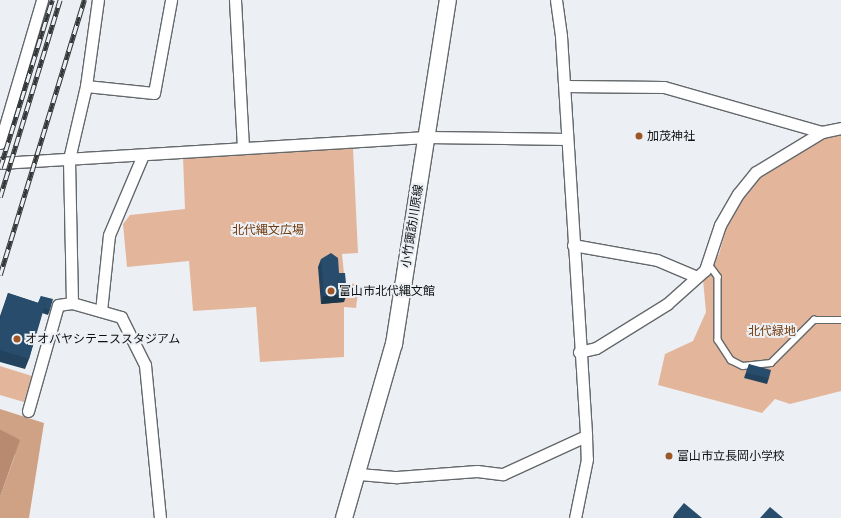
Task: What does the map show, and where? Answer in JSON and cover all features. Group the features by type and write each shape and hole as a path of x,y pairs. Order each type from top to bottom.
{"main road":[{"name":"小竹諏訪川原線","path":"344,518 360,474 394,344 448,0"}],"street":[{"path":"0,143 42,0"},
{"path":"72,303 69,159 86,86 98,0"},
{"path":"86,86 154,92 171,0"},
{"path":"235,0 243,148"},
{"path":"556,0 565,86 566,139 587,459 575,518"},
{"path":"565,86 664,87 822,132"},
{"path":"579,352 596,348 667,304 697,277 708,263 720,225 738,194 756,172 822,132 841,128"},
{"path":"0,163 426,137 566,139"},
{"path":"101,311 109,235 143,155"},
{"path":"573,245 657,260 697,277"},
{"path":"28,411 58,305 72,303 121,317 145,365 160,518"},
{"path":"360,474 397,477 477,471 503,474 586,436"}],"lane":[{"path":"708,263 718,277 718,340 731,360 743,366 771,363 814,320 841,320"}],"green space":[{"name":"北代緑地","path":"841,132 841,391 790,404 775,399 762,413 658,385 665,354 693,341 706,312 703,280 719,254 730,216 763,174 824,136"},
{"name":"北代縄文広場","path":"353,148 358,253 342,254 345,283 359,284 356,308 344,307 344,357 260,362 256,307 193,311 189,261 127,267 123,224 130,215 185,209 183,157"},
{"path":"0,366 32,376 24,402 0,395"}],"shaded area":[{"path":"0,409 44,423 29,518 0,518 0,497 15,455 12,436 0,429"},
{"path":"0,429 20,440 0,497"}],"building":[{"name":"富山市北代縄文館","path":"331,253 338,258 339,273 345,273 347,294 324,296 321,259"},
{"name":"オオバヤシテニススタジアム","path":"8,293 45,305 29,359 0,350 0,319"},
{"path":"41,296 53,299 50,310 44,308 45,305 38,303"},
{"path":"749,364 771,370 769,378 746,373"},
{"path":"684,503 702,518 678,518 674,515"},
{"path":"770,507 783,518 760,518"}],"railway":[{"path":"0,168 52,0"},
{"path":"0,197 60,0"},
{"path":"0,275 84,0"}],"place":[{"name":"加茂神社","path":"639,136"},
{"name":"富山市北代縄文館","path":"331,291"},
{"name":"オオバヤシテニススタジアム","path":"17,339"},
{"name":"富山市立長岡小学校","path":"669,456"}]}
